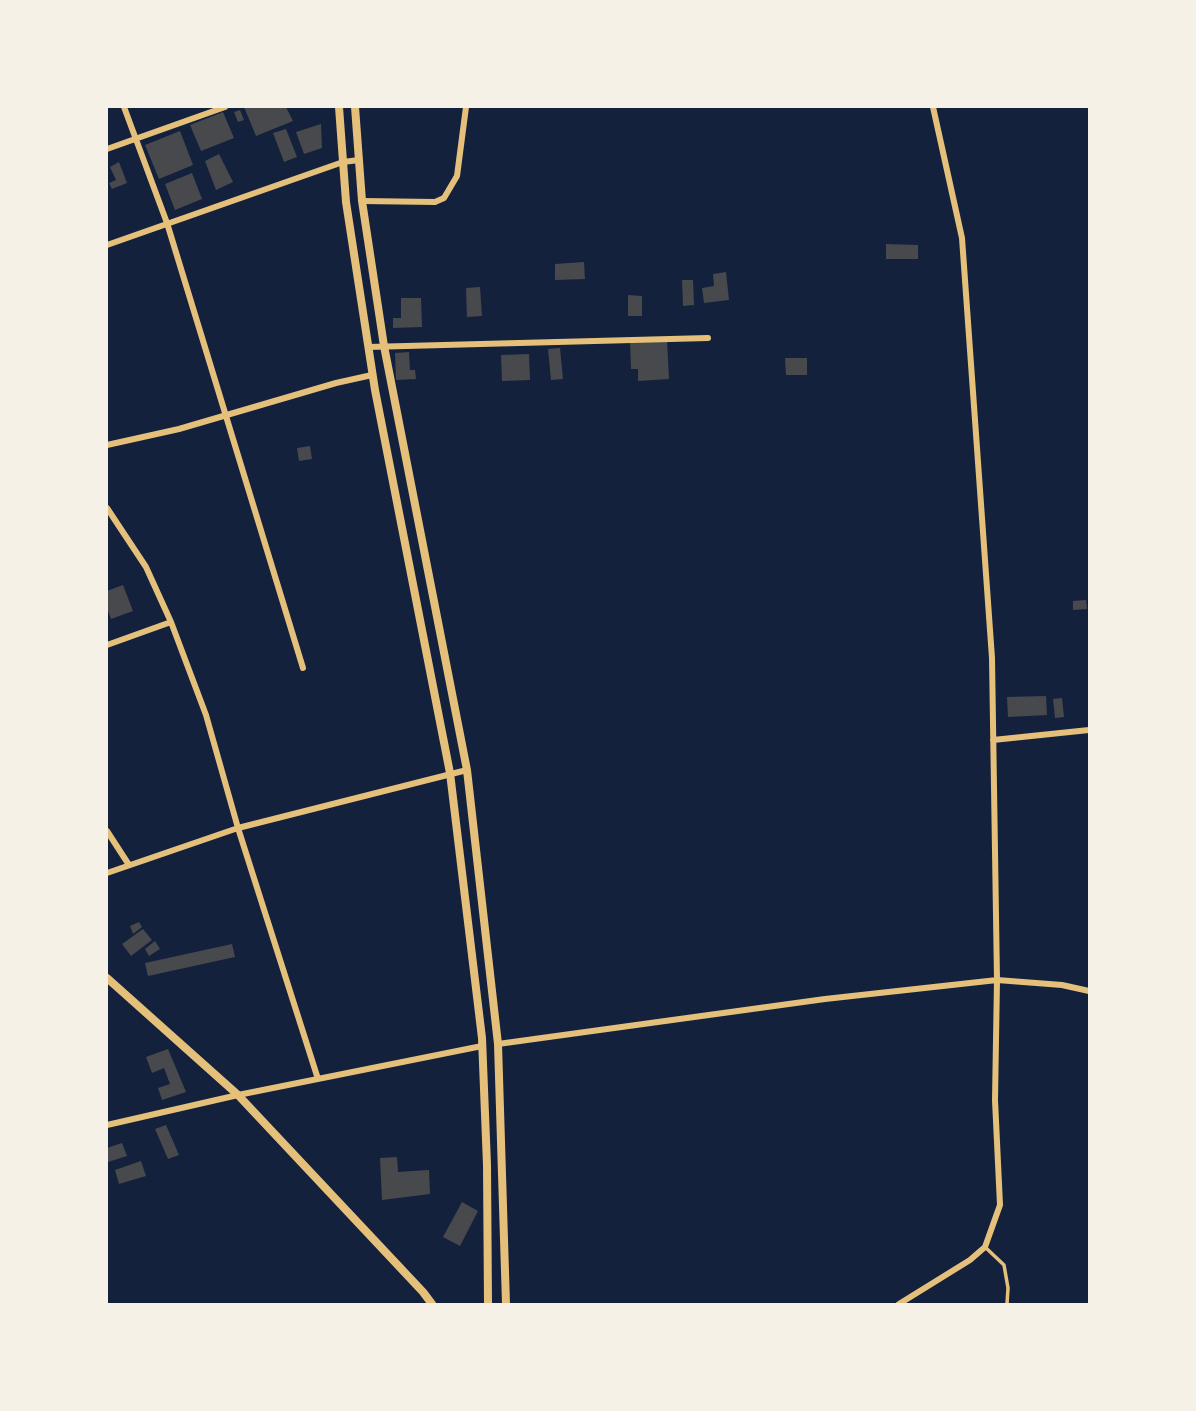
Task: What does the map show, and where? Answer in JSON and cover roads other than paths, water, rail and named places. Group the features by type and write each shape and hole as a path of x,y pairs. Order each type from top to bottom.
{"street":[{"path":"124,107 167,223 303,668"},
{"path":"107,149 225,107"},
{"path":"339,107 346,202 372,375 450,773 482,1046 487,1165 488,1304"},
{"path":"355,107 362,201 384,346 467,770 499,1044 506,1304"},
{"path":"362,201 435,202 444,198 457,176 466,107"},
{"path":"899,1304 970,1260 985,1247 1000,1205 995,1100 997,980 992,659 962,238 933,107"},
{"path":"107,245 343,162 359,160"},
{"path":"368,347 708,338"},
{"path":"107,445 372,375"},
{"path":"107,508 146,567 171,622 206,715 238,828 318,1079"},
{"path":"107,645 171,622"},
{"path":"993,740 1089,730"},
{"path":"107,873 238,828 467,770"},
{"path":"107,831 129,865"},
{"path":"107,978 238,1096 432,1304"},
{"path":"499,1044 825,999 997,980 1062,985 1089,991"},
{"path":"107,1125 482,1046"}],"lane":[{"path":"985,1247 1004,1265 1008,1288 1007,1304"}]}
